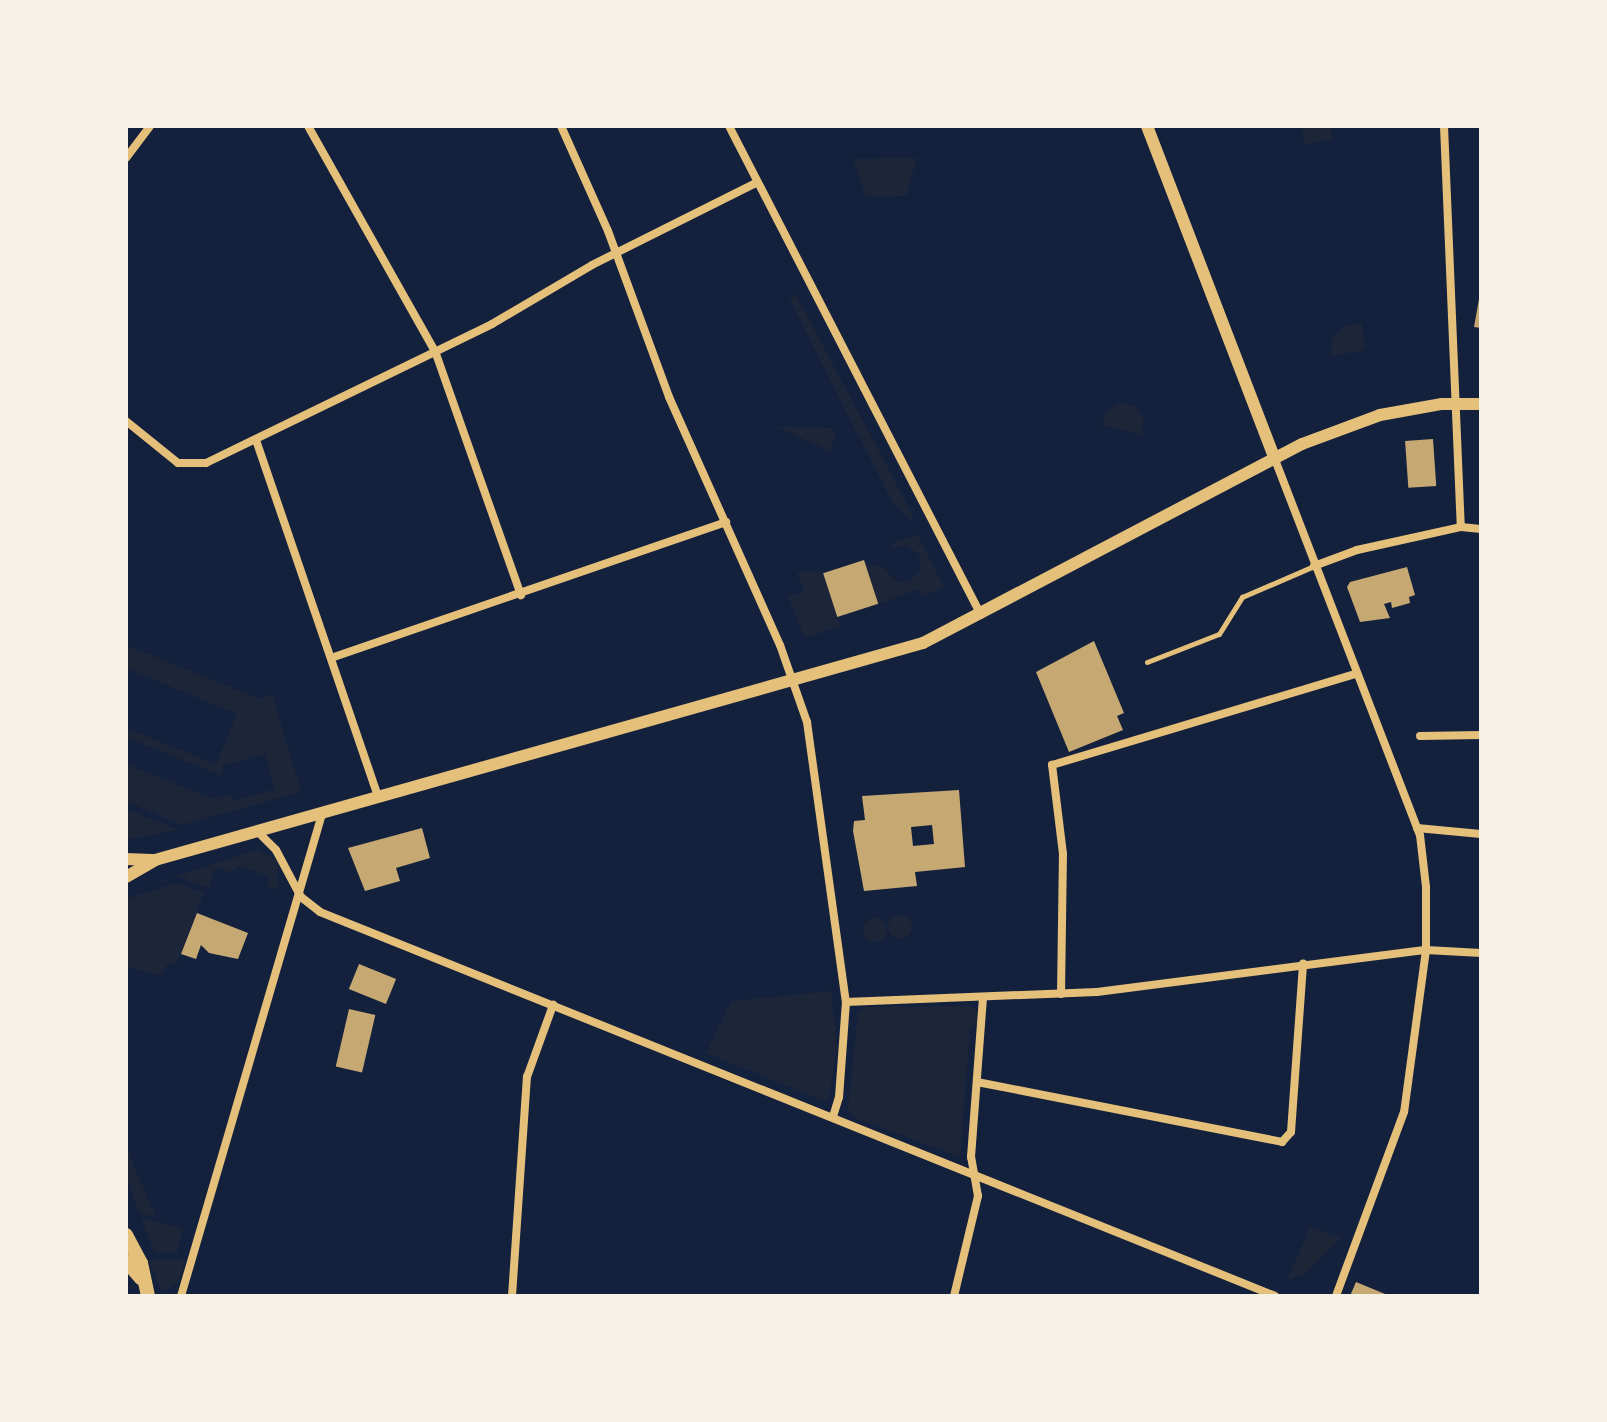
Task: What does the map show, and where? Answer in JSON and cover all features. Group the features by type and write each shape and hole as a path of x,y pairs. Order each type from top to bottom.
{"main road":[{"path":"126,1235 141,1263 141,1278"},
{"path":"126,1261 141,1278 148,1296"}],"street":[{"path":"126,158 150,126"},
{"path":"308,126 435,351 521,595"},
{"path":"561,126 658,370 795,682 807,722 846,1002 839,1097 833,1117"},
{"path":"729,126 982,616"},
{"path":"1147,126 1355,674 1417,828 1426,887 1426,950 1401,1124 1336,1296"},
{"path":"1444,126 1461,527"},
{"path":"126,422 188,465 206,463 435,351 756,183"},
{"path":"126,877 155,860 795,682 923,643 982,616 1274,457 1380,415 1457,403 1481,404"},
{"path":"256,440 378,797"},
{"path":"331,658 726,522"},
{"path":"1314,566 1332,556 1461,527 1481,529"},
{"path":"1061,994 1063,854 1052,765 1355,674"},
{"path":"1420,736 1481,735"},
{"path":"181,1296 301,897 305,863 322,814"},
{"path":"1417,828 1481,834"},
{"path":"258,832 276,850 301,897 320,912 1275,1296"},
{"path":"126,859 155,860"},
{"path":"846,1002 1061,994 1426,950 1481,953"},
{"path":"977,1082 1282,1142 1291,1132 1303,963"},
{"path":"954,1296 978,1196 977,1176 971,1157 983,998"},
{"path":"512,1296 527,1077 553,1005"}],"lane":[{"path":"1147,662 1219,634 1242,597 1314,566"}],"shaded area":[{"path":"1302,126 1331,126 1332,140 1304,144"},
{"path":"917,158 906,196 866,197 853,159"},
{"path":"795,293 912,513 912,521 893,504 790,300"},
{"path":"1362,323 1365,350 1331,356 1332,337 1345,326"},
{"path":"1120,403 1135,406 1144,420 1141,435 1102,425 1105,412"},
{"path":"777,427 832,428 836,433 830,451"},
{"path":"918,535 944,587 922,596 919,589 878,604 866,565 883,567 898,583 909,582 921,570 919,554 906,545 891,548 896,541"},
{"path":"822,571 840,626 805,638 788,597 804,591 797,572"},
{"path":"126,645 260,699 272,694 301,792 182,825 126,801 126,764 213,799 231,794 233,801 275,789 265,754 223,765 222,776 126,737 126,728 216,764 237,714 126,668"},
{"path":"126,809 166,825 179,830 126,840"},
{"path":"257,850 276,859 279,890 267,886 270,877 240,866 230,872 216,867 208,888 179,877 126,893"},
{"path":"177,883 204,893 176,965 168,963 161,976 126,966 126,899"},
{"path":"900,915 909,918 912,927 909,936 900,939 891,936 888,927 891,918"},
{"path":"875,918 883,922 887,930 883,938 875,942 867,938 863,930 867,922"},
{"path":"831,991 837,1048 829,1098 824,1101 706,1053 731,1001"},
{"path":"970,1006 976,1010 979,1023 970,1028 960,1157 853,1117 848,1109 858,1012 865,1007"},
{"path":"126,1147 156,1217 139,1213 126,1177"},
{"path":"141,1218 183,1228 177,1253 154,1252"},
{"path":"1310,1227 1341,1238 1304,1275 1287,1280"},
{"path":"186,1259 178,1283 162,1292 148,1260"}],"building":[{"path":"1481,288 1481,328 1474,327"},
{"path":"1433,439 1436,486 1408,488 1405,441"},
{"path":"864,560 878,604 837,617 823,573"},
{"path":"1407,567 1415,595 1409,597 1410,603 1392,608 1391,602 1384,604 1390,618 1360,622 1347,587 1350,582"},
{"path":"1094,641 1124,713 1117,716 1123,730 1069,752 1036,672"},
{"path":"959,790 965,867 915,872 917,886 864,891 853,831 854,821 865,820 862,796","holes":["932,825 934,844 913,846 911,827"]},
{"path":"422,828 430,858 396,868 400,881 365,891 348,848"},
{"path":"197,913 248,933 238,959 209,953 201,945 196,959 181,954"},
{"path":"359,964 396,979 386,1004 349,989"},
{"path":"349,1009 375,1015 362,1073 336,1066"},
{"path":"1356,1282 1390,1296 1350,1296"}]}
